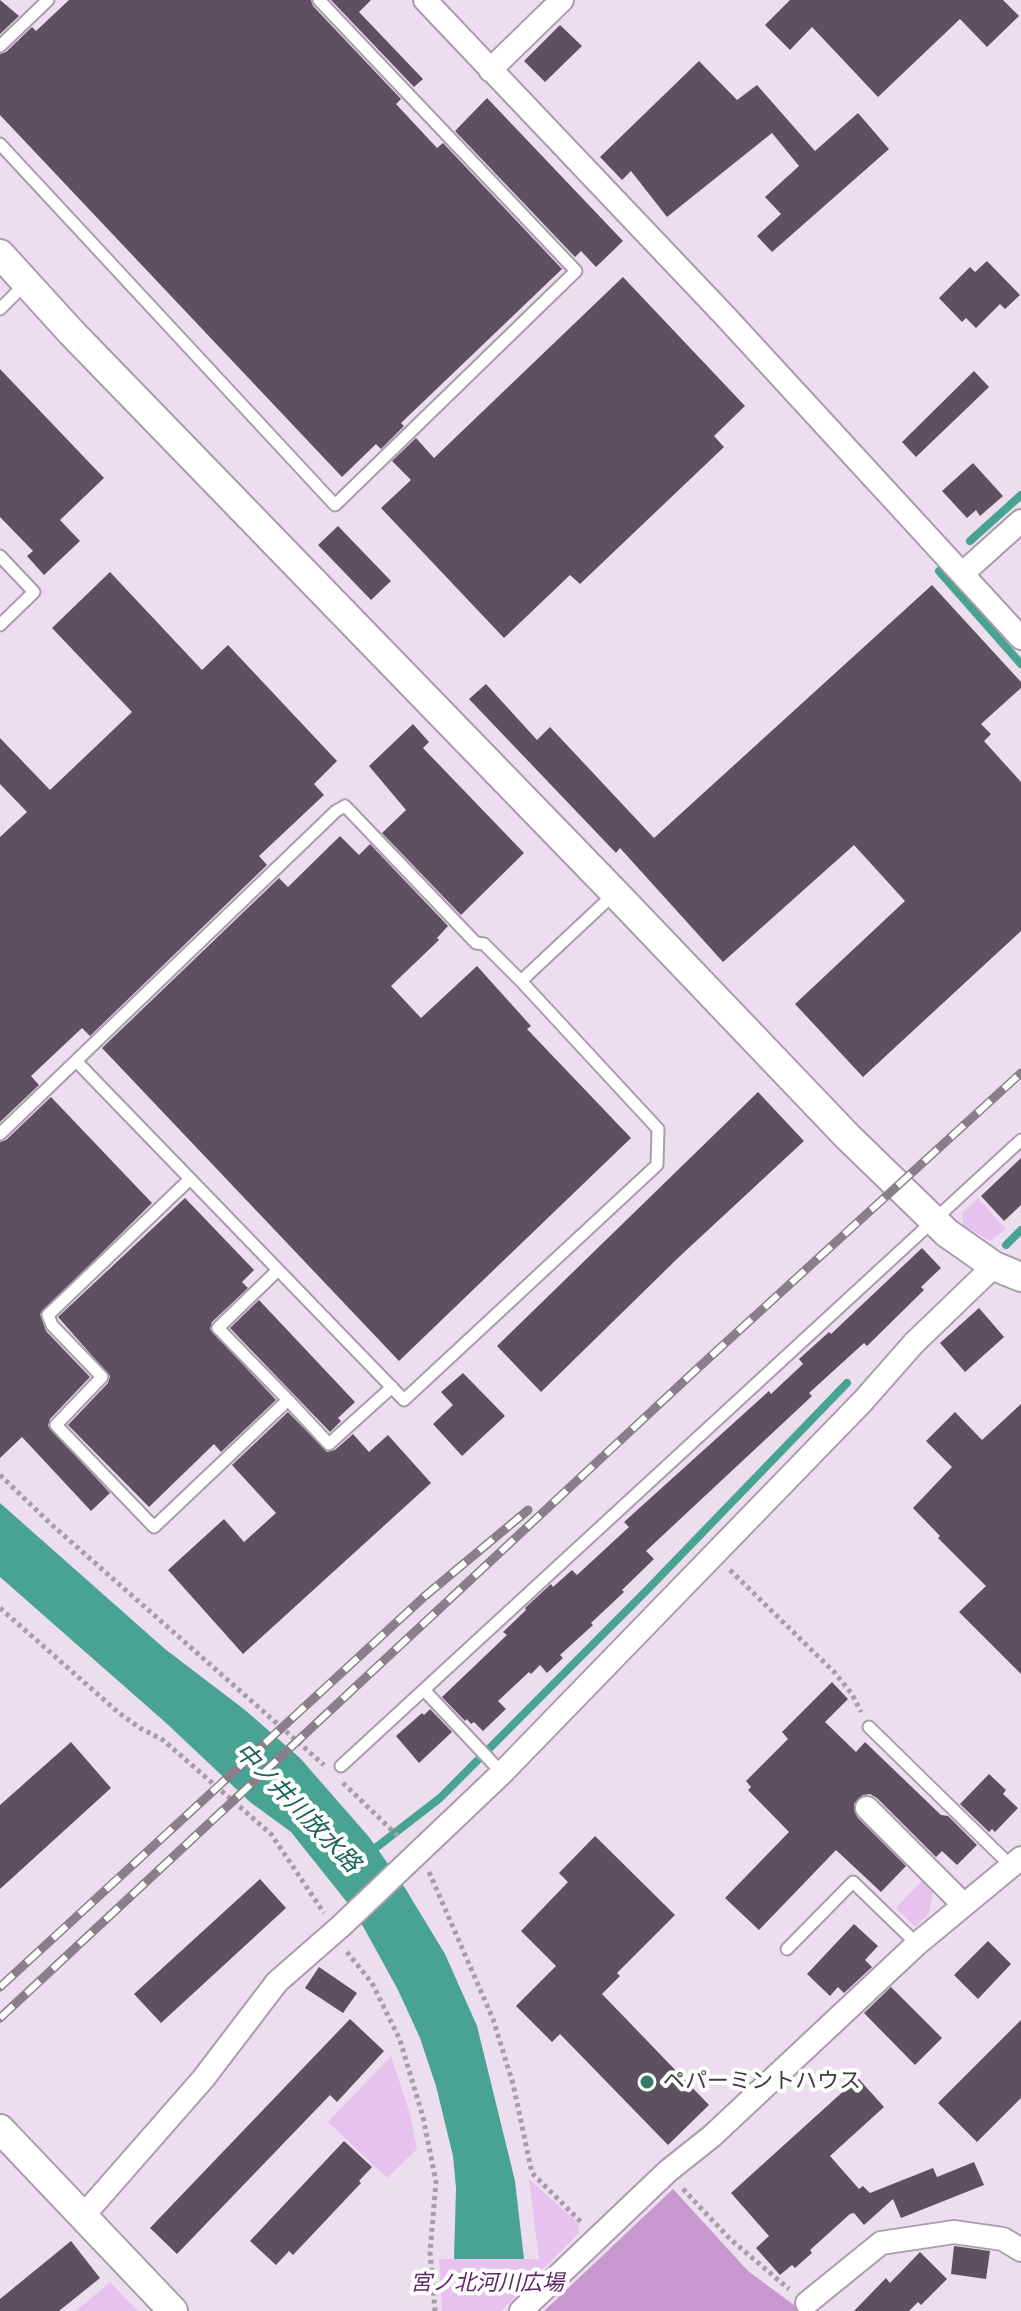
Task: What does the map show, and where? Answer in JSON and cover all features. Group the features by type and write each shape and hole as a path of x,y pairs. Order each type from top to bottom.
{"street":[{"path":"425,0 721,311 1021,638"},
{"path":"490,70 562,0"},
{"path":"0,254 848,1137 934,1221 972,1253 1011,1269"},
{"path":"962,574 1021,521"},
{"path":"83,2216 203,2079 277,1982 336,1929 409,1854 502,1773 863,1401 914,1343 1011,1269"},
{"path":"867,1808 963,1904"},
{"path":"521,2311 668,2171 712,2136 917,1944 1016,1862"},
{"path":"0,2129 173,2311"},
{"path":"807,2303 881,2243 954,2232 1003,2239 1021,2250"}],"lane":[{"path":"0,46 48,0"},
{"path":"0,144 335,505 576,271 319,0"},
{"path":"0,309 26,283"},
{"path":"0,556 34,592 0,625"},
{"path":"0,1134 336,811 345,806 476,943 484,944 521,981 658,1129 657,1165 404,1400 77,1062"},
{"path":"521,981 615,893"},
{"path":"336,1768 1021,1140"},
{"path":"190,1179 48,1315 52,1325 102,1377 56,1425 154,1527 288,1400"},
{"path":"278,1270 218,1328 329,1444 392,1387"},
{"path":"424,1690 502,1773"},
{"path":"869,1727 1016,1862"},
{"path":"787,1949 853,1882 917,1944"}],"path":[{"path":"0,1475 52,1525 336,1768"},
{"path":"713,1553 835,1673 852,1694 869,1727"},
{"path":"0,1608 119,1713 163,1740 271,1834 372,1983 400,2040 423,2117 436,2182 430,2252 435,2311"},
{"path":"341,1781 386,1823 409,1854 426,1864 493,2019 513,2084 532,2173 598,2238"},
{"path":"677,2182 730,2239 807,2303"}],"green space":[{"path":"978,1198 1006,1229 990,1241 963,1225 962,1213"},
{"path":"922,1881 933,1891 929,1914 915,1927 896,1908"},
{"path":"391,2056 410,2114 417,2149 387,2178 328,2122"},
{"name":"宮ノ北河川広場","path":"529,2179 578,2223 579,2233 501,2311 442,2311 439,2259 539,2259"},
{"path":"110,2282 138,2311 76,2311"}],"shaded area":[{"path":"673,2189 748,2271 802,2311 544,2311"}],"water":[{"name":"中ノ井川放水路","path":"0,1503 165,1649 245,1710 300,1758 369,1837 405,1888 445,1954 477,2026 515,2181 524,2259 454,2259 456,2188 453,2156 436,2086 420,2038 398,1990 346,1901 291,1832 250,1802 165,1722 0,1577"}],"building":[{"path":"0,0 19,16 0,34"},
{"path":"69,0 311,0 313,6 401,99 396,104 437,148 443,143 562,269 401,423 404,426 381,449 376,444 342,477 0,115 0,54 32,27 36,31"},
{"path":"331,0 371,0 359,12 423,79 414,87"},
{"path":"790,0 1003,0 1019,16 987,47 960,19 878,97 812,27 790,50 765,25"},
{"path":"560,25 582,46 545,82 524,61"},
{"path":"699,61 737,100 757,85 815,151 858,113 889,149 772,252 757,236 781,214 765,197 799,166 772,133 667,217 631,171 622,180 600,157"},
{"path":"487,98 623,241 596,267 581,251 575,257 455,131"},
{"path":"987,261 1020,295 1005,309 1000,304 976,328 966,318 962,322 939,298 970,267 975,272"},
{"path":"623,277 745,406 714,436 724,447 580,584 570,575 504,638 381,508 411,480 392,461 416,438 434,458"},
{"path":"0,369 104,478 60,520 80,541 44,575 27,556 33,551 0,517"},
{"path":"974,371 989,387 916,457 902,442"},
{"path":"973,463 1003,496 980,516 976,510 967,518 942,491"},
{"path":"338,526 391,581 371,600 318,545"},
{"path":"110,572 202,670 228,645 337,761 314,784 324,795 259,856 267,865 90,1036 82,1028 31,1076 39,1085 0,1122 0,837 27,812 0,784 0,738 50,790 132,712 52,628"},
{"path":"932,585 1021,682 1021,688 981,724 991,734 984,741 1021,782 1021,931 863,1077 795,1004 905,901 854,845 723,962 620,848 616,853 469,699 486,684 537,740 550,727 654,838"},
{"path":"413,724 429,742 423,748 524,853 461,915 382,833 406,810 369,766"},
{"path":"340,836 359,855 370,844 448,926 437,938 439,940 391,986 421,1018 477,966 531,1026 527,1029 631,1138 399,1361 102,1048 279,878 288,887"},
{"path":"758,1092 804,1141 541,1392 497,1346"},
{"path":"51,1097 152,1203 40,1314 46,1331 90,1377 50,1419 48,1426 110,1493 91,1511 22,1437 0,1458 0,1142 6,1140"},
{"path":"1021,1158 1021,1205 1004,1221 981,1196"},
{"path":"185,1198 254,1270 242,1282 248,1288 212,1322 210,1329 276,1400 221,1452 214,1444 149,1507 68,1425 108,1383 110,1376 58,1317"},
{"path":"922,1248 941,1268 921,1287 924,1290 867,1346 864,1343 809,1393 812,1396 646,1551 654,1559 591,1623 593,1625 560,1655 563,1658 547,1673 540,1665 531,1674 529,1672 498,1701 506,1709 483,1731 474,1722 465,1721 442,1697 507,1635 503,1632 525,1608 572,1570 577,1575 629,1527 624,1522 769,1391 771,1394 803,1364 799,1359 829,1332 831,1334"},
{"path":"259,1300 355,1402 338,1418 341,1421 330,1432 230,1328"},
{"path":"979,1308 1004,1337 965,1372 940,1343"},
{"path":"463,1373 505,1416 462,1456 433,1424 453,1405 441,1392"},
{"path":"1021,1404 1021,1674 959,1612 986,1586 913,1508 952,1467 926,1441 955,1412 982,1440"},
{"path":"288,1412 327,1452 335,1450 353,1434 369,1452 388,1435 431,1483 243,1654 168,1570 224,1519 244,1542 276,1513 232,1465"},
{"path":"832,1682 848,1699 825,1722 856,1752 865,1742 977,1845 957,1865 942,1851 936,1857 877,1798 870,1794 863,1795 854,1804 857,1817 906,1866 881,1892 836,1850 759,1930 725,1898 789,1832 748,1790 751,1787 746,1781 788,1739 782,1732"},
{"path":"430,1709 452,1732 419,1763 396,1736"},
{"path":"71,1742 111,1788 0,1889 0,1805"},
{"path":"989,1774 1006,1790 1003,1794 1018,1808 995,1832 992,1829 989,1832 960,1804"},
{"path":"595,1836 675,1915 617,1973 620,1976 602,1994 709,2105 668,2145 560,2034 552,2042 516,2006 556,1966 521,1931 568,1882 559,1873"},
{"path":"260,1879 286,1908 161,2023 134,1994"},
{"path":"854,1924 878,1946 865,1960 872,1967 844,1993 838,1987 830,1996 807,1974"},
{"path":"988,1941 1011,1964 978,1999 954,1975"},
{"path":"319,1967 357,1993 343,2013 305,1988"},
{"path":"891,1987 942,2038 915,2065 864,2013"},
{"path":"350,2019 384,2051 337,2102 330,2095 177,2254 150,2228"},
{"path":"1021,2020 1021,2098 977,2142 938,2103"},
{"path":"858,2078 884,2107 830,2156 859,2189 863,2186 870,2193 933,2168 937,2177 974,2162 984,2185 901,2218 893,2199 864,2225 854,2213 850,2214 795,2268 792,2265 780,2275 756,2248 769,2236 731,2193"},
{"path":"344,2141 372,2167 359,2181 361,2183 293,2255 289,2251 276,2265 250,2241"},
{"path":"71,2241 100,2278 59,2311 0,2311 0,2299"},
{"path":"954,2246 990,2251 986,2279 951,2274"},
{"path":"920,2252 947,2279 921,2305 918,2302 909,2311 854,2311 886,2278 890,2283"}],"waterway":[{"path":"970,541 1021,495"},
{"path":"939,571 1021,664"},
{"path":"1006,1245 1021,1230"},
{"name":"中ノ井川放水路","path":"369,1853 440,1798 847,1383"}],"railway":[{"path":"0,2018 698,1368 1021,1073"},
{"path":"0,1987 425,1596 528,1510"}],"place":[{"name":"ペパーミントハウス","path":"647,2082"}]}
